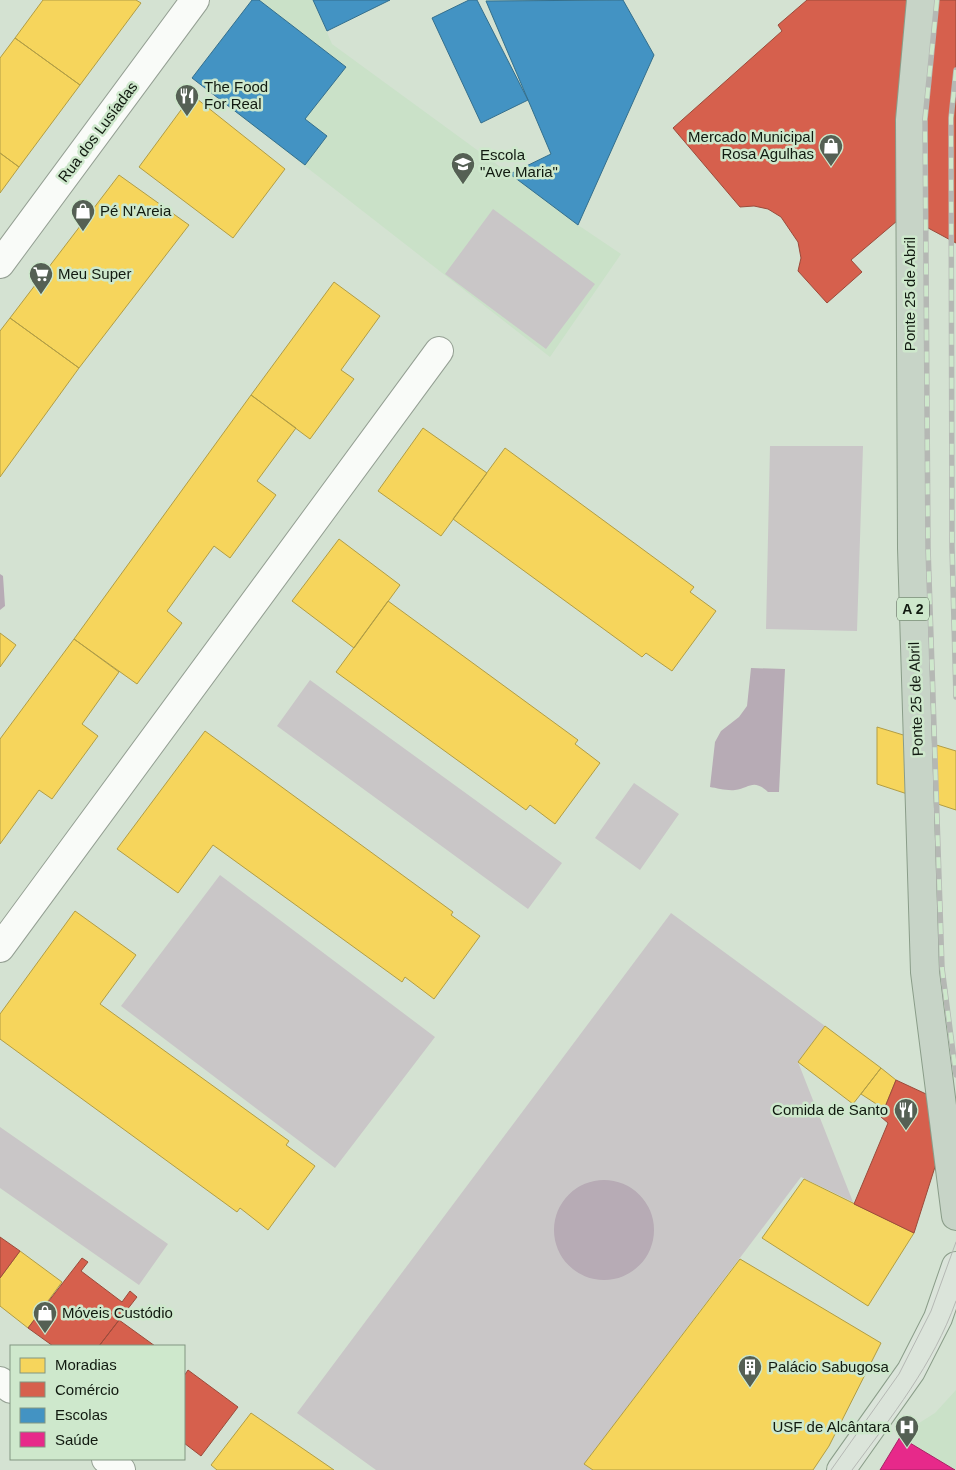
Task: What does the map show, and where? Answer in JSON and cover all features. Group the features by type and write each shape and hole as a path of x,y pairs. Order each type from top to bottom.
{"highway":[{"name":"Ponte 25 de Abril","path":"921,0 910,120 912,548 925,972 956,1216"}],"main road":[{"path":"841,1470 911,1372 938,1318 956,1266"}],"street":[{"name":"Rua dos Lusíadas","path":"0,264 196,0"},
{"path":"0,948 439,351"},
{"path":"0,1380 10,1388"},
{"path":"107,1460 121,1470"}],"shaded area":[{"name":"Escola \"Ave Maria\"","path":"252,0 313,0 332,44 510,174 551,154 485,0 623,0 654,55 578,225 621,254 550,357 192,78"},
{"path":"493,209 595,284 546,349 445,274"},
{"path":"770,446 863,446 857,631 766,629"},
{"path":"0,574 3,576 5,606 0,610"},
{"path":"751,668 785,669 779,792 768,792 755,785 732,790 710,787 715,742 721,731 739,717 747,706"},
{"path":"310,680 562,863 528,909 277,726"},
{"path":"634,783 679,814 640,870 595,838"},
{"path":"220,875 435,1037 335,1168 121,1006"},
{"path":"671,913 825,1026 798,1062 853,1202 801,1177 585,1463 593,1470 376,1470 297,1413"},
{"path":"0,1127 168,1244 139,1285 0,1188"},
{"path":"604,1180 623,1184 639,1195 650,1211 654,1230 650,1249 639,1265 623,1276 604,1280 585,1276 569,1265 558,1249 554,1230 558,1211 569,1195 585,1184"},
{"path":"956,1390 956,1470 882,1470 908,1430 935,1413"}],"building: Moradias":[{"path":"43,0 136,0 141,3 80,85 15,38"},
{"path":"15,38 80,85 19,167 0,153 0,58"},
{"path":"192,95 285,169 233,238 139,167"},
{"path":"0,153 19,167 0,193"},
{"path":"119,175 189,225 79,368 10,318"},
{"path":"334,282 380,316 341,370 354,379 310,439 251,395"},
{"path":"10,318 79,368 0,477 0,331"},
{"path":"251,395 296,428 257,481 276,495 230,558 214,546 167,611 182,623 137,684 74,639"},
{"path":"423,428 487,473 441,536 378,491"},
{"path":"505,448 694,587 690,592 716,611 672,671 646,653 642,657 453,519"},
{"path":"339,539 400,585 354,648 292,601"},
{"path":"388,601 578,740 575,744 600,763 555,824 530,805 526,810 336,672"},
{"path":"0,633 16,645 0,667"},
{"path":"74,639 119,672 82,724 98,736 52,799 39,790 0,844 0,739"},
{"path":"877,727 956,751 956,810 877,784"},
{"path":"205,731 453,912 451,915 480,936 434,999 405,977 402,982 213,845 178,893 117,849"},
{"path":"75,911 136,955 100,1004 289,1141 286,1145 315,1166 268,1230 240,1208 237,1212 0,1039 0,1014"},
{"path":"825,1026 881,1068 853,1104 798,1062"},
{"path":"881,1068 896,1080 884,1109 861,1094"},
{"path":"804,1179 914,1233 868,1306 762,1238"},
{"path":"20,1251 62,1282 28,1328 0,1306 0,1278"},
{"name":"Palácio Sabugosa","path":"740,1259 881,1343 829,1446 813,1470 593,1470 584,1464"},
{"path":"251,1413 334,1470 217,1470 211,1465"}],"building: Comércio":[{"name":"Mercado Municipal Rosa Agulhas","path":"807,0 956,0 956,243 904,215 851,260 862,272 827,303 798,271 801,258 798,242 781,217 768,209 754,206 740,207 673,128 782,31 778,25"},
{"path":"896,1080 954,1107 914,1233 854,1204 888,1123 881,1117"},
{"path":"0,1237 20,1251 0,1278"},
{"path":"82,1258 88,1262 81,1271 122,1302 130,1291 137,1297 100,1345 52,1345 28,1328"},
{"path":"119,1320 154,1345 100,1345"},
{"path":"188,1370 238,1407 201,1456 185,1444 185,1374"}],"building: Escolas":[{"path":"252,0 259,0 346,67 305,119 327,136 305,165 192,78"},
{"path":"313,0 390,0 327,31"},
{"path":"469,0 477,0 528,100 481,123 432,18"},
{"path":"623,0 654,55 578,225 510,174 551,154 486,1"}],"building: Saúde":[{"name":"USF de Alcântara","path":"900,1437 955,1470 880,1470"}],"tram line":[{"path":"831,1470 899,1374 931,1311 956,1242"},
{"path":"852,1470 924,1368 947,1324 956,1301"}],"railway":[{"path":"937,0 925,119 928,548 942,968 956,1075"},
{"path":"956,70 951,118 952,547 956,697"}],"place":[{"name":"The Food For Real","path":"187,117"},
{"name":"Mercado Municipal Rosa Agulhas","path":"831,167"},
{"name":"Escola \"Ave Maria\"","path":"463,185"},
{"name":"Pé N'Areia","path":"83,232"},
{"name":"Meu Super","path":"41,295"},
{"name":"Comida de Santo","path":"906,1131"},
{"name":"Móveis Custódio","path":"45,1334"},
{"name":"Palácio Sabugosa","path":"750,1388"},
{"name":"USF de Alcântara","path":"907,1448"}]}
